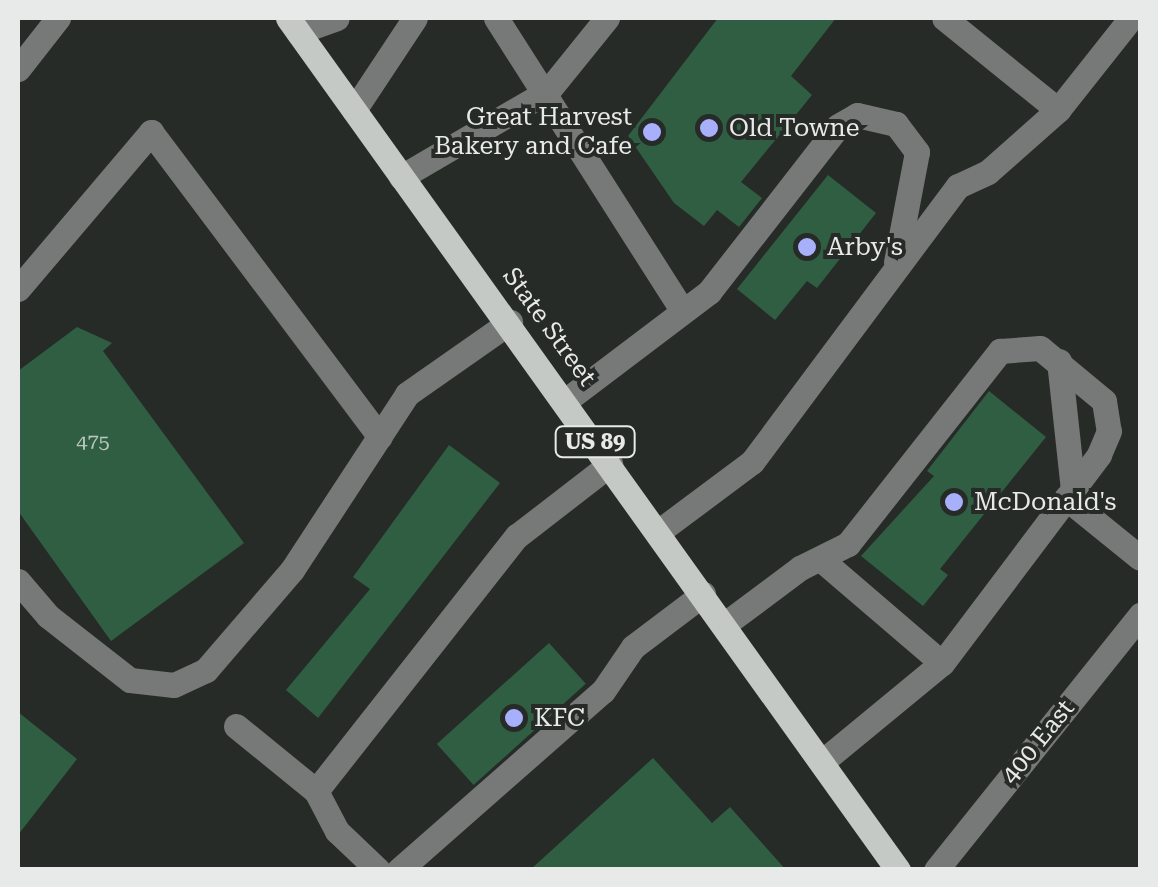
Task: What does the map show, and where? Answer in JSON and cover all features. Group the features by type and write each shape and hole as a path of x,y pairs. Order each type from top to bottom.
{"main road":[{"name":"State Street","path":"293,24 726,624 898,870"}],"street":[{"path":"18,69 58,18"},
{"path":"293,24 337,18"},
{"path":"354,110 415,18"},
{"path":"496,18 548,91 681,308"},
{"path":"401,178 548,91 607,18"},
{"path":"944,18 1058,110"},
{"path":"658,532 752,462 958,186 988,172 1058,110 1130,18"},
{"path":"566,401 644,348 681,308 709,292 838,126 857,115 896,124 917,152 894,272"},
{"path":"18,289 151,132 380,437"},
{"path":"18,581 48,616 130,680 174,685 206,670 292,570 407,394 510,322"},
{"path":"726,624 800,568 824,562 848,544 1000,352 1023,344 1060,360 1104,401 1110,420 1105,444 942,663 823,761"},
{"path":"1060,360 1069,494 1140,558"},
{"path":"316,790 517,536 610,464"},
{"path":"824,562 942,663"},
{"path":"399,870 603,691 633,647 703,594"},
{"name":"400 East","path":"936,870 1140,615"},
{"path":"236,726 316,790 337,831 378,870"}],"building":[{"name":"Old Towne","path":"718,18 836,18 791,76 812,95 741,182 762,198 739,227 717,210 704,226 674,203 628,136"},
{"name":"Arby's","path":"828,175 876,213 817,288 807,281 775,320 737,289"},
{"path":"77,327 112,343 103,351 244,543 111,641 18,511 18,371"},
{"name":"McDonald's","path":"989,391 1046,437 940,569 948,575 923,606 861,556 934,476 927,471"},
{"path":"449,445 500,483 318,718 286,690 370,589 353,577"},
{"name":"KFC","path":"549,643 586,684 474,785 437,744"},
{"path":"18,712 77,759 18,835"},
{"path":"653,758 712,823 730,807 786,870 530,870"}],"place":[{"name":"Old Towne","path":"709,128"},
{"name":"Great Harvest Bakery and Cafe","path":"652,132"},
{"name":"Arby's","path":"807,247"},
{"name":"McDonald's","path":"954,502"},
{"name":"KFC","path":"514,718"}]}
